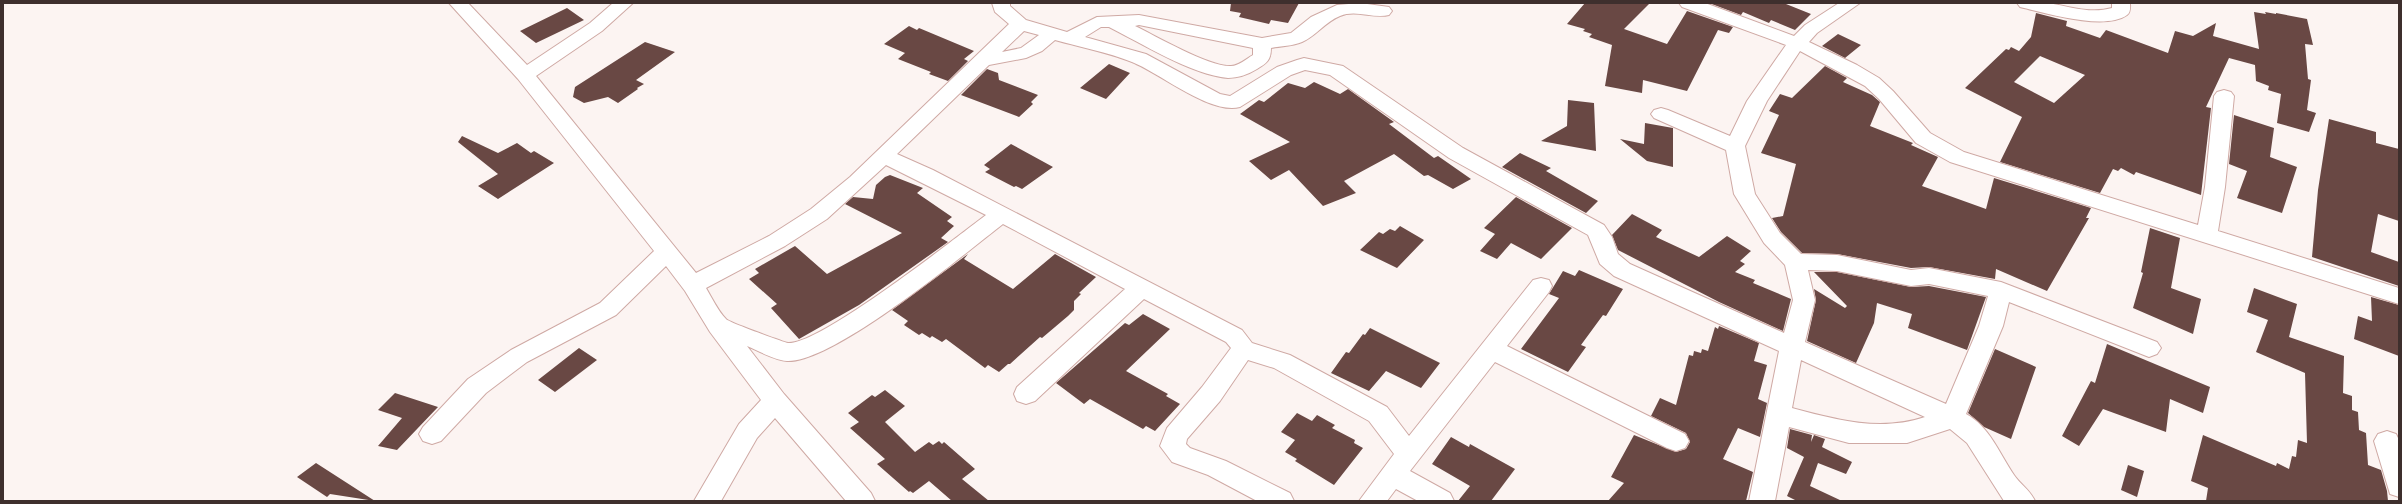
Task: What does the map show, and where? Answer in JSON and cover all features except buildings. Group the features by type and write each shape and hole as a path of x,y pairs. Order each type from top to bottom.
{"street":[{"path":"458,3 525,75 693,284 718,326 775,401 862,501"},
{"path":"525,75 596,27 624,3"},
{"path":"1001,3 1001,8 1020,24 1139,58 1213,98 1233,103 1284,72 1304,64 1336,70 1456,153 1596,230 1602,237 1608,258 1622,270 1792,345 1952,418 1969,428 1978,439 2010,492 2022,501"},
{"path":"1688,3 1796,44 1847,67 1873,83 1923,138 1957,157 2399,296"},
{"path":"1762,501 1792,345 1804,300 1795,262 1772,238 1745,194 1734,146 1757,101 1796,44 1810,29 1851,3"},
{"path":"2026,3 2083,15 2108,16 2121,11 2121,3"},
{"path":"981,60 1028,53 1061,35 1097,22 1108,20 1139,20 1262,44 1296,38 1307,31 1317,21 1337,10 1357,8 1383,11"},
{"path":"1108,20 1207,66 1228,73 1241,70 1262,57 1262,44"},
{"path":"693,284 777,241 819,214 857,182 981,60 1020,24"},
{"path":"2207,235 2215,187 2224,96"},
{"path":"1661,114 1734,146"},
{"path":"883,156 926,175 1234,336 1240,342 1243,349 1282,361 1378,414 1408,454"},
{"path":"718,326 786,352 804,350 845,328 911,283 1001,215"},
{"path":"432,434 477,386 519,356 608,309 666,252"},
{"path":"1795,262 1837,263 1911,278 1929,276 2001,290 2149,348"},
{"path":"1372,501 1542,286"},
{"path":"1026,394 1142,288"},
{"path":"1779,415 1849,433 1907,433 1952,418 1991,326 2001,290"},
{"path":"1243,349 1211,394 1176,435 1173,446 1181,455 1217,468 1281,501"},
{"path":"1491,349 1676,441"},
{"path":"707,501 748,431 775,401"},
{"path":"2387,440 2399,486"},
{"path":"1392,474 1442,501"}]}
